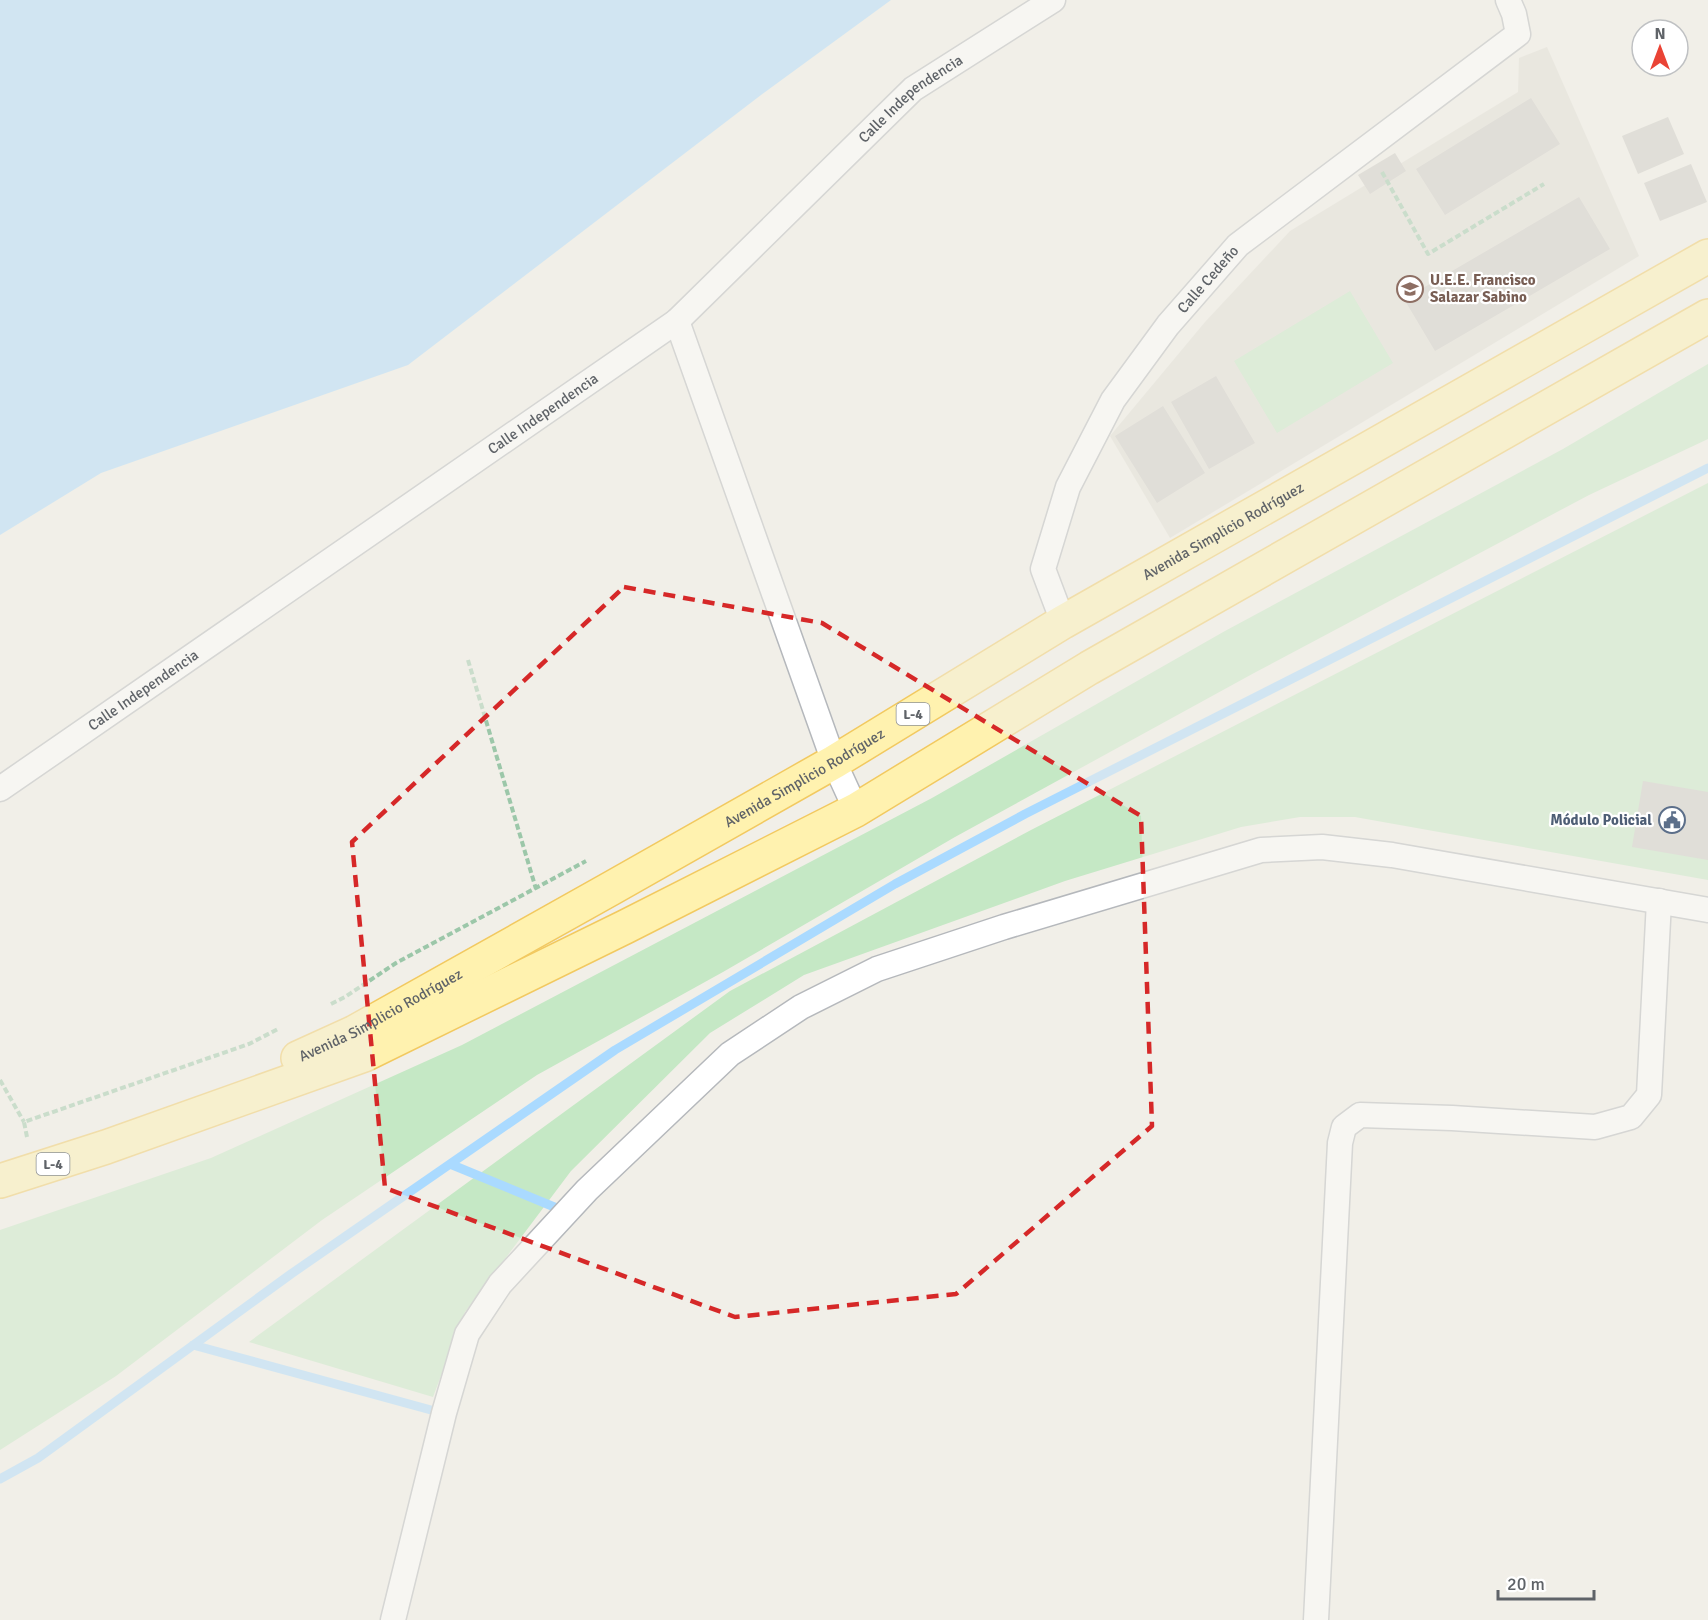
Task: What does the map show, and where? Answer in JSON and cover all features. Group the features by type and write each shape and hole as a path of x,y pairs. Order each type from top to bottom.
{"main road":[{"name":"Avenida Simplicio Rodríguez","path":"106,1147 355,1032 834,762 1063,622 1708,256"},
{"name":"Avenida Simplicio Rodríguez","path":"0,1181 106,1147 364,1055 625,927 856,810 1100,662 1708,316"}],"street":[{"name":"Calle Independencia","path":"0,789 677,321 913,89 1053,0"},
{"name":"Calle Cedeño","path":"1063,622 1042,569 1068,487 1113,400 1168,325 1238,245 1518,34 1514,14 1508,0"},
{"path":"677,321 834,762 856,810"},
{"path":"393,1620 444,1413 467,1334 500,1284 587,1190 730,1054 801,1007 877,969 1004,927 1261,850 1322,847 1392,855 1708,910"},
{"path":"1316,1620 1340,1143 1344,1127 1360,1114 1595,1127 1631,1117 1649,1095 1659,901"}],"path":[{"path":"1368,147 1428,254 1544,184"},
{"path":"468,660 536,889"},
{"path":"324,1007 345,997 396,963 597,856"},
{"path":"24,1122 249,1044 285,1026"},
{"path":"0,1080 24,1122 32,1171"}],"highlighted area":[{"path":"624,587 822,623 1141,816 1152,1126 956,1294 735,1317 385,1188 352,842"}],"shaded area":[{"name":"U.E.E. Francisco Salazar Sabino","path":"1547,47 1639,256 1170,538 1110,436 1205,322 1290,231 1518,92 1519,58"}],"green space":[{"path":"1350,291 1393,363 1277,433 1234,361"},
{"path":"1708,364 1708,439 1589,495 1254,673 955,837 723,972 537,1075 322,1220 116,1376 0,1450 0,1230 211,1158 462,1045 932,798 1225,631 1563,449"},
{"path":"1708,483 1708,880 1355,817 1300,817 1241,827 1065,881 804,975 710,1033 571,1171 465,1312 433,1397 249,1342 730,991 1031,830"}],"water":[{"path":"0,0 891,0 761,95 408,365 101,473 0,535"}],"building":[{"path":"1531,98 1560,144 1445,215 1416,169"},
{"path":"1668,117 1684,154 1638,174 1622,136"},
{"path":"1395,153 1406,171 1370,194 1358,175"},
{"path":"1691,164 1707,202 1660,221 1644,183"},
{"path":"1579,197 1610,249 1435,351 1404,299"},
{"path":"1216,376 1255,443 1209,469 1171,402"},
{"path":"1163,406 1205,473 1157,503 1115,436"},
{"name":"Módulo Policial","path":"1643,781 1708,792 1708,860 1632,847"}],"waterway":[{"path":"0,1479 38,1458 291,1274 615,1050 895,884 1025,814 1708,468"},
{"path":"450,1164 564,1211"},
{"path":"193,1345 442,1413"}],"place":[{"name":"U.E.E. Francisco Salazar Sabino","path":"1410,289"},
{"name":"Módulo Policial","path":"1672,820"}]}
